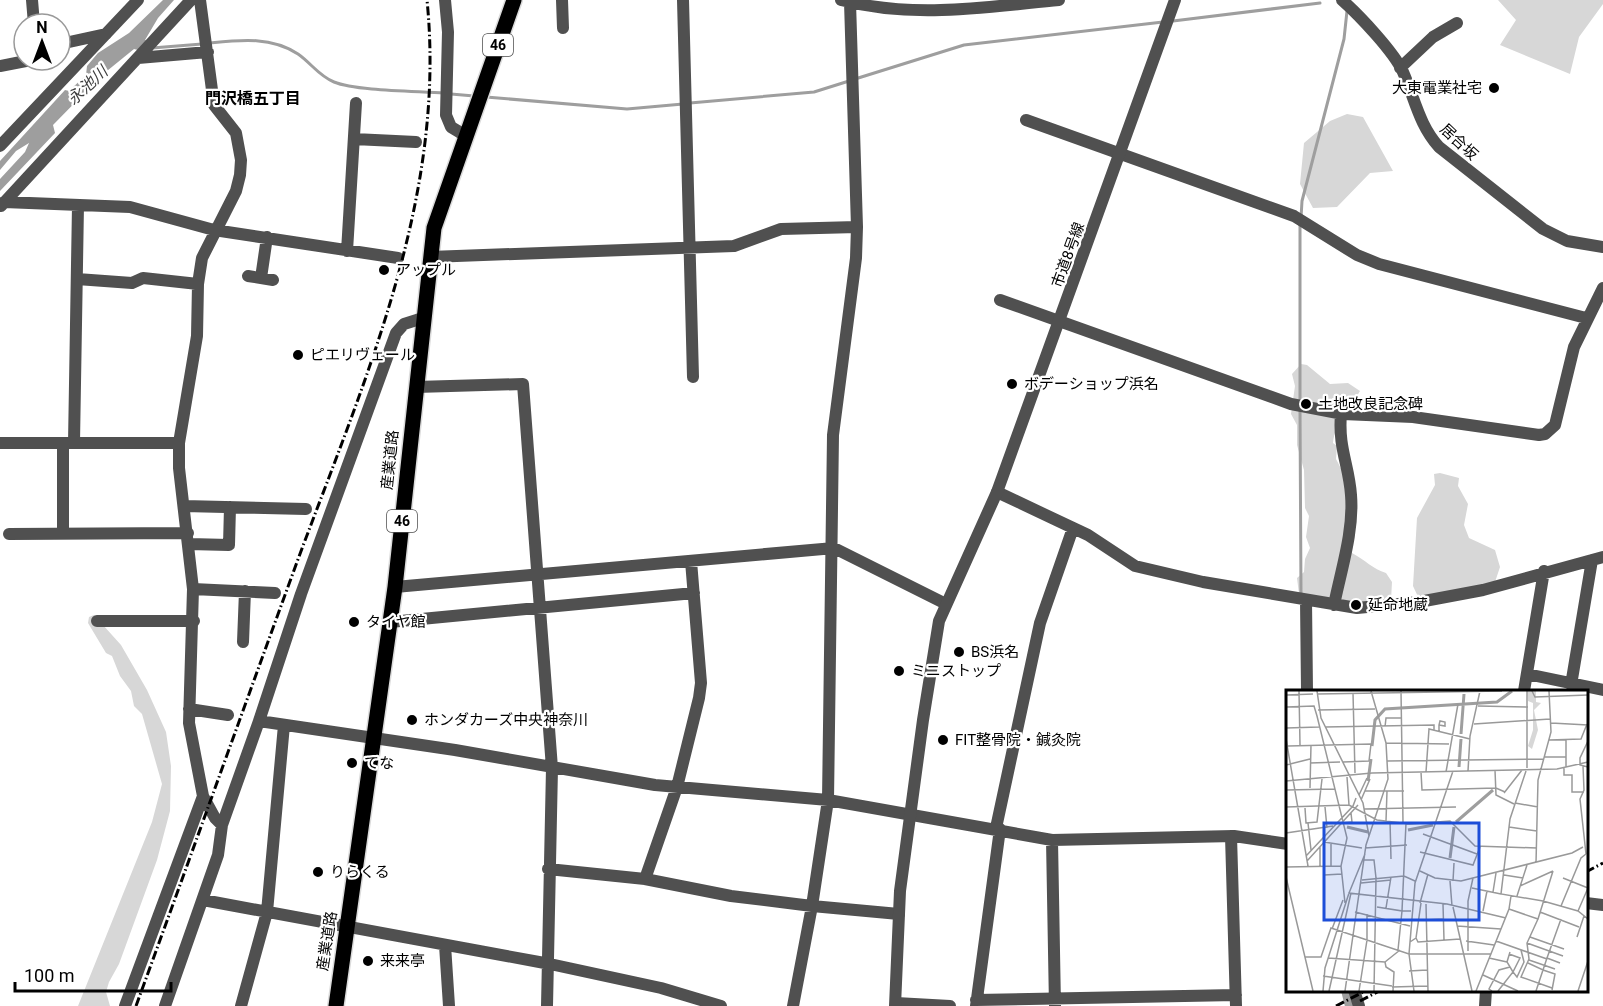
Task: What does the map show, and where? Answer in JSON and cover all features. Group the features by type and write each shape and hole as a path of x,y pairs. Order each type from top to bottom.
{"main road":[{"name":"産業道路","path":"336,1006 395,587 430,257 440,206 514,0"}],"street":[{"path":"0,146 138,0"},
{"path":"2,205 191,0"},
{"path":"200,0 214,105 236,133 241,160 236,191 204,250 198,284 196,336 179,443 193,589 194,621 189,709 203,796 215,818 222,825"},
{"path":"445,0 448,122 466,136"},
{"path":"562,0 562,28"},
{"path":"683,0 692,247 693,377"},
{"path":"793,1006 812,906 828,800 834,548 834,424 856,258 857,227 852,79 845,1 892,11 946,10 1059,0"},
{"name":"市道8号線","path":"896,1004 899,914 910,816 939,621 997,492 1175,0"},
{"name":"居合坂","path":"1342,0 1398,65 1428,135 1503,200 1559,237 1603,247"},
{"path":"1398,65 1433,37 1457,23"},
{"path":"72,41 106,34"},
{"path":"141,55 207,46"},
{"path":"347,251 356,103"},
{"path":"1026,120 1301,221 1357,255 1379,264 1586,318"},
{"path":"354,139 416,142"},
{"path":"2,205 78,205 141,209 214,230 398,258"},
{"path":"63,532 77,279 78,205"},
{"path":"430,257 734,246 781,229 857,227"},
{"path":"248,276 267,279 267,237"},
{"path":"77,279 132,283 143,278 198,284"},
{"path":"1000,300 1300,406 1341,414 1413,417 1545,434 1555,425 1574,347 1586,318 1603,288"},
{"path":"165,1006 218,855 222,825 396,333 404,324 423,318"},
{"path":"416,387 523,384 552,768 548,869 550,964 547,1006"},
{"path":"1334,604 1351,511 1350,483 1340,441 1341,414"},
{"path":"0,443 179,443"},
{"path":"997,492 1073,528 1108,547 1128,563 1153,572 1334,604 1378,607 1483,590 1544,571 1598,558 1571,685"},
{"path":"184,506 306,509"},
{"path":"9,534 63,532 188,538 229,545 230,507"},
{"path":"1073,528 1040,623 998,829 976,1003 1236,1000 1231,836"},
{"path":"395,587 834,548 946,604"},
{"path":"645,879 677,787 701,683 691,561"},
{"path":"1524,690 1544,571"},
{"path":"193,589 275,593"},
{"path":"243,642 245,591"},
{"path":"390,622 694,593"},
{"path":"1306,600 1307,690"},
{"path":"97,621 194,621"},
{"path":"1527,674 1603,690"},
{"path":"189,709 228,715"},
{"path":"259,721 677,787 828,800 1052,840 1231,836 1286,844"},
{"path":"241,1006 267,912 284,725"},
{"path":"125,1006 203,796"},
{"path":"1052,840 1055,1002"},
{"path":"548,869 645,879 731,896 899,914"},
{"path":"203,900 550,964 661,988 721,1006"},
{"path":"1588,903 1603,905"},
{"path":"445,945 449,1006"},
{"path":"1354,991 1359,1006"},
{"path":"1485,1006 1486,991"},
{"path":"896,1004 950,1006"}],"shaded area":[{"path":"1498,0 1603,0 1603,4 1579,37 1570,74 1500,45 1516,20"},
{"path":"1347,114 1363,117 1393,171 1370,173 1337,207 1313,208 1300,184 1304,143 1330,121"},
{"path":"1301,364 1307,365 1330,384 1348,383 1360,391 1340,422 1333,443 1337,446 1336,459 1348,482 1352,553 1386,573 1392,582 1391,600 1359,605 1332,598 1299,594 1297,578 1304,572 1305,559 1310,548 1306,537 1309,516 1305,508 1304,470 1297,445 1297,425 1291,414 1295,386 1292,374"},
{"path":"1440,473 1459,478 1458,486 1468,504 1464,525 1469,538 1495,550 1500,567 1495,582 1420,601 1413,586 1417,518 1435,485 1434,474"},
{"path":"94,615 121,645 147,690 166,732 171,766 170,811 157,860 119,964 109,982 106,992 110,1006 78,1006 152,822 162,784 142,714 134,706 131,691 120,676 112,656 106,653 88,623 89,617"}],"water":[{"name":"永池川","path":"163,0 174,0 158,18 145,40 154,43 146,52 134,49 102,75 53,125 55,133 0,191 0,179 25,152 29,143 16,151 0,170 0,161 65,90 69,91 86,75 87,66 98,53 129,33"}],"waterway":[{"path":"1173,21 1320,3"},
{"path":"1301,218 1302,201 1344,39 1347,11"},
{"path":"855,79 964,45 1163,22"},
{"path":"209,43 243,40 277,44 298,54 324,76 344,85 444,93"},
{"path":"152,48 202,44"},
{"path":"690,103 814,92 849,81"},
{"path":"451,94 474,96"},
{"path":"486,97 627,109 683,104"},
{"path":"1300,224 1300,403"},
{"path":"1300,410 1301,595"},
{"path":"1346,991 1350,1006"}],"railway":[{"path":"136,1006 373,357 395,287 412,217 425,146 430,74 427,0"},
{"path":"1588,871 1603,863"},
{"path":"1336,1006 1365,991"},
{"path":"1360,1001 1379,991"}],"place":[{"name":"大東電業社宅","path":"1494,88"},
{"name":"アップル","path":"384,270"},
{"name":"ピエリヴェール","path":"298,355"},
{"name":"ボデーショップ浜名","path":"1012,384"},
{"name":"土地改良記念碑","path":"1306,404"},
{"name":"延命地蔵","path":"1356,605"},
{"name":"タイヤ館","path":"354,622"},
{"name":"BS浜名","path":"959,652"},
{"name":"ミニストップ","path":"899,671"},
{"name":"ホンダカーズ中央神奈川","path":"412,720"},
{"name":"FIT整骨院・鍼灸院","path":"943,740"},
{"name":"てな","path":"352,763"},
{"name":"りらくる","path":"318,872"},
{"name":"来来亭","path":"368,961"}],"district":[{"name":"門沢橋五丁目","path":"253,98"}]}
